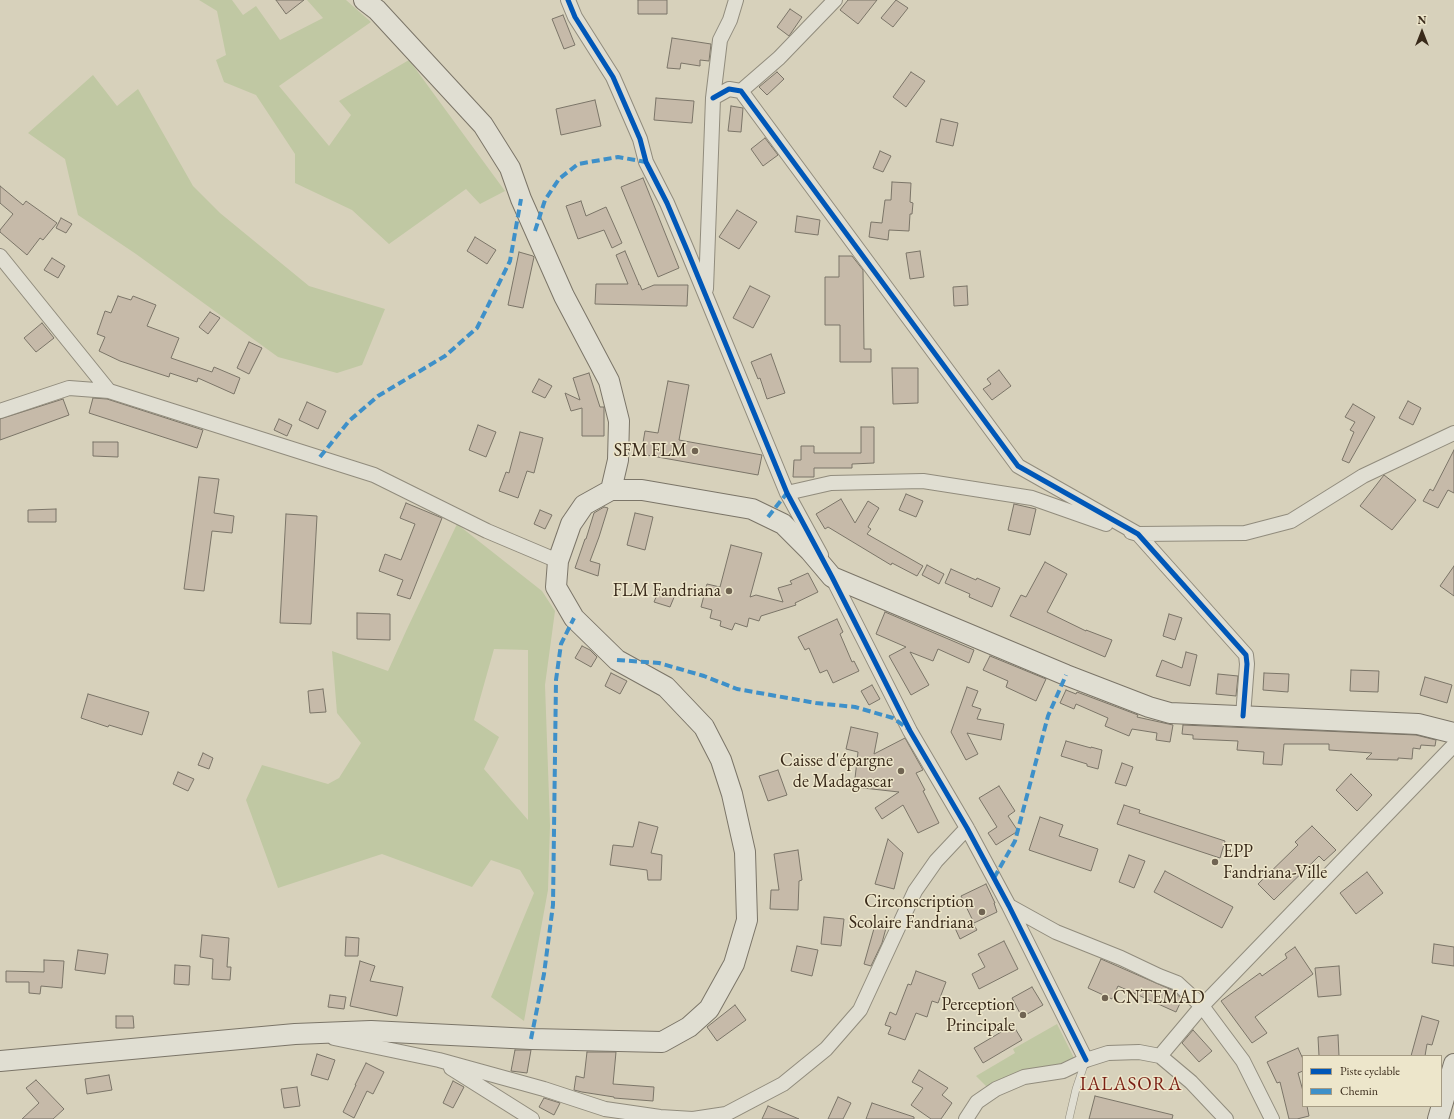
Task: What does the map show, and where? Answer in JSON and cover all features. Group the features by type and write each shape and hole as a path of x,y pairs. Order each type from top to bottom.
{"main road":[{"path":"364,0 377,10 483,125 510,168 521,199 564,296 609,381 619,421 618,460 611,490"},
{"path":"0,1061 201,1042 314,1033 371,1031 531,1039 662,1042 689,1027 709,1009 734,964 747,920 745,852 732,794 721,760 704,727 666,687 617,660 574,618 556,587 558,561 571,524 584,505 611,490 642,490 752,509 783,524 810,551 832,577 1066,675 1149,707 1170,713 1418,724 1454,733"},
{"path":"1442,1105 1454,1064"},
{"path":"1438,1119 1441,1107"}],"street":[{"path":"568,0 575,17 613,77 640,139 646,162 667,204 787,493 832,577 910,731 967,828 1009,906 1086,1060"},
{"path":"706,296 713,98 720,40 730,20 736,0"},
{"path":"741,91 779,58 835,0"},
{"path":"713,98 729,89 741,91 1018,466 1138,534 1246,655 1248,664 1243,716"},
{"path":"0,256 109,391"},
{"path":"0,411 69,388 109,391 374,475 487,531 558,561"},
{"path":"787,493 831,483 923,481 1032,498 1138,534 1245,533 1291,521 1363,476 1454,433"},
{"path":"1160,1056 1202,1006 1454,745"},
{"path":"314,1033 439,1060 544,1089 605,1109 660,1117 693,1119 726,1114 783,1084 826,1049 860,1010 915,891 936,861 967,828"},
{"path":"1009,906 1056,932 1121,958 1177,983 1202,1006 1243,1061 1272,1119"},
{"path":"966,1119 977,1102 996,1089 1024,1077 1063,1071 1086,1060 1108,1053 1139,1052 1160,1056 1191,1082 1226,1119"},
{"path":"439,1060 532,1119"}],"lane":[{"path":"1069,1119 1076,1088 1086,1060"}],"green space":[{"path":"199,0 232,0 243,15 256,6 280,40 323,18 307,0 346,0 371,22 279,86 329,146 351,115 339,101 409,60 505,191 480,204 466,189 389,244 352,210 295,183 295,154 256,95 224,82 216,60 226,55 217,11"},
{"path":"93,75 117,106 138,89 193,186 220,213 309,286 385,309 362,365 337,373 278,357 136,254 78,215 65,159 28,133"},
{"path":"457,524 542,591 555,611 545,685 550,825 548,890 524,1021 491,997 534,893 520,870 491,860 472,887 382,854 278,888 246,800 262,765 328,784 339,778 361,743 337,713 332,651 388,671","holes":["494,649 528,650 528,820 484,769 499,737 474,720"]},
{"path":"1057,1024 1074,1058 1066,1064 1000,1079 988,1088 976,1076 1015,1053 1013,1049"}],"building":[{"path":"276,0 304,0 286,14"},
{"path":"638,0 667,0 667,14 638,14"},
{"path":"848,0 877,0 858,24 840,10"},
{"path":"896,0 908,8 893,27 881,18"},
{"path":"790,9 802,17 789,36 777,27"},
{"path":"563,15 575,45 564,49 552,19"},
{"path":"672,38 711,44 709,61 700,60 700,66 681,63 680,69 667,68"},
{"path":"777,72 784,79 767,95 759,87"},
{"path":"911,72 925,81 906,107 893,97"},
{"path":"656,98 694,101 692,123 654,120"},
{"path":"595,100 601,126 561,135 556,109"},
{"path":"731,106 743,108 741,132 728,131"},
{"path":"941,119 958,123 953,146 936,142"},
{"path":"765,138 778,155 763,166 751,149"},
{"path":"880,151 891,156 883,172 873,168"},
{"path":"643,178 679,268 658,277 621,187"},
{"path":"892,182 911,183 910,202 913,203 912,214 910,214 909,231 889,230 888,240 869,237 871,222 882,223 885,200 891,200"},
{"path":"0,186 23,205 26,201 57,223 43,240 40,238 27,255 0,232 13,214 0,203"},
{"path":"581,201 586,216 606,207 622,243 612,248 604,230 578,239 566,206"},
{"path":"737,210 757,222 739,249 719,237"},
{"path":"797,216 820,220 818,235 795,232"},
{"path":"61,218 72,224 66,233 56,228"},
{"path":"475,237 496,250 487,264 467,251"},
{"path":"625,251 638,284 642,290 654,285 688,285 687,306 595,304 596,284 628,284 616,255"},
{"path":"920,251 924,277 910,279 906,253"},
{"path":"519,252 534,257 523,308 508,305"},
{"path":"839,256 852,256 863,270 864,349 871,349 871,362 840,362 840,325 825,325 825,277 839,277"},
{"path":"52,258 65,266 58,278 44,270"},
{"path":"750,286 770,296 753,328 733,318"},
{"path":"967,286 968,305 954,306 953,287"},
{"path":"118,296 131,300 133,296 156,305 147,326 179,338 171,358 212,372 214,367 240,378 234,394 198,378 197,382 170,373 169,377 120,361 99,351 105,337 97,334 105,311 111,313"},
{"path":"210,312 220,318 208,334 199,327"},
{"path":"42,323 54,338 36,352 24,338"},
{"path":"249,342 262,348 249,374 237,368"},
{"path":"771,354 785,393 767,399 760,378 758,379 751,362"},
{"path":"892,368 918,368 918,403 893,404"},
{"path":"999,370 1011,386 992,400 983,389 991,384 987,379"},
{"path":"589,373 600,407 604,407 604,436 582,436 582,408 571,411 565,393 580,400 573,378"},
{"path":"539,379 552,386 545,398 532,392"},
{"path":"668,381 689,385 679,440 762,455 758,475 641,454 645,431 658,433"},
{"path":"93,398 107,399 203,430 197,448 89,413"},
{"path":"63,399 69,415 0,440 0,419"},
{"path":"1408,401 1421,408 1413,425 1399,418"},
{"path":"307,402 326,411 318,429 299,420"},
{"path":"1353,404 1375,417 1349,463 1342,460 1354,432 1350,430 1355,422 1345,417"},
{"path":"279,419 292,425 287,436 274,430"},
{"path":"478,425 496,432 486,457 469,450"},
{"path":"861,427 874,427 874,463 852,464 852,468 814,468 814,477 793,477 794,460 801,460 801,446 814,446 814,453 861,453"},
{"path":"520,432 543,438 534,473 527,471 518,498 499,491 506,472 509,473"},
{"path":"93,442 118,442 118,457 93,456"},
{"path":"1454,450 1454,493 1448,490 1438,508 1423,501 1430,489 1433,491"},
{"path":"1384,475 1416,500 1392,530 1360,506"},
{"path":"199,477 219,479 214,513 234,516 232,533 212,531 204,591 184,589"},
{"path":"906,494 923,501 916,517 899,510"},
{"path":"841,499 855,523 868,501 879,508 868,527 871,529 867,534 923,566 917,576 892,563 891,565 828,527 825,529 816,514"},
{"path":"406,503 442,518 410,599 397,595 403,580 379,571 385,554 401,560 415,524 400,518"},
{"path":"1014,504 1036,509 1030,535 1008,530"},
{"path":"604,507 608,508 590,561 600,564 598,576 575,568 594,513"},
{"path":"56,509 56,522 28,522 28,510"},
{"path":"540,510 552,515 545,529 534,524"},
{"path":"635,513 653,517 645,550 627,545"},
{"path":"286,514 317,516 311,624 280,623"},
{"name":"FLM Fandriana","path":"731,545 762,553 750,597 756,595 783,602 778,588 792,584 790,581 808,573 818,592 795,603 796,605 761,616 759,621 749,618 747,627 735,623 732,630 720,626 721,621 710,618 712,610 701,607 707,584 720,587"},
{"path":"1045,562 1067,574 1047,612 1086,631 1112,640 1105,657 1010,616 1021,595 1026,597"},
{"path":"927,565 944,574 939,584 922,575"},
{"path":"1454,566 1454,596 1440,586"},
{"path":"951,569 976,580 977,578 1000,588 992,607 969,597 970,594 945,583"},
{"path":"659,590 675,595 670,607 654,602"},
{"path":"885,612 974,650 969,663 938,649 933,661 910,652 929,685 911,695 889,656 906,647 876,634"},
{"path":"357,613 390,614 390,640 357,639"},
{"path":"1169,614 1182,618 1175,640 1163,636"},
{"path":"837,619 843,632 840,634 852,662 854,661 859,671 833,683 827,670 820,673 809,648 805,650 798,637"},
{"path":"582,646 590,650 597,657 591,667 575,658"},
{"path":"1186,652 1197,655 1190,686 1156,676 1162,660 1182,668"},
{"path":"990,656 1046,679 1036,701 1006,687 1008,681 983,670"},
{"path":"1351,670 1379,671 1378,692 1350,691"},
{"path":"611,673 627,681 620,694 605,686"},
{"path":"1264,673 1289,674 1288,692 1263,690"},
{"path":"1218,674 1238,676 1236,696 1216,694"},
{"path":"1425,677 1452,685 1447,703 1420,695"},
{"path":"872,685 880,699 869,705 861,691"},
{"path":"967,687 978,691 972,706 981,709 977,719 1004,724 1001,740 967,733 978,754 966,760 951,732"},
{"path":"323,689 326,712 310,713 308,691"},
{"path":"1066,690 1076,694 1077,692 1138,715 1137,717 1173,725 1170,742 1156,740 1157,733 1132,729 1129,736 1105,726 1108,718 1076,704 1074,709 1060,703"},
{"path":"88,694 149,712 142,735 109,725 108,727 81,718"},
{"path":"1183,725 1416,735 1436,740 1435,746 1421,745 1420,749 1413,748 1412,759 1398,758 1398,760 1366,759 1372,753 1329,750 1329,744 1284,744 1282,765 1263,764 1264,752 1237,750 1238,741 1193,739 1193,735 1182,734"},
{"path":"851,727 878,733 874,754 905,738 923,770 916,773 939,823 918,833 903,805 882,819 875,808 899,792 854,787 858,752 846,749"},
{"path":"1066,741 1102,750 1098,769 1061,756"},
{"path":"203,753 213,758 209,769 198,765"},
{"path":"1122,763 1133,767 1126,786 1115,783"},
{"path":"778,770 787,795 768,801 759,776"},
{"path":"178,772 194,779 188,791 173,784"},
{"path":"1351,774 1372,795 1357,811 1336,790"},
{"path":"999,786 1015,811 1008,816 1018,831 996,845 988,833 997,827 979,798"},
{"path":"1124,805 1140,810 1139,813 1225,841 1220,858 1117,824"},
{"path":"1040,817 1063,825 1059,836 1098,849 1091,871 1029,850"},
{"path":"639,822 658,827 651,853 662,855 661,880 648,880 647,870 610,865 613,845 633,847"},
{"path":"1312,826 1336,850 1324,861 1319,856 1274,900 1258,884 1298,845 1295,842"},
{"path":"888,839 903,853 894,889 875,884"},
{"path":"798,850 802,880 799,881 798,910 770,909 771,890 779,890 774,854"},
{"path":"1129,855 1145,861 1134,888 1119,882"},
{"path":"1165,871 1233,907 1222,928 1154,892"},
{"path":"1367,872 1383,893 1356,914 1340,893"},
{"path":"986,884 995,903 997,912 974,923 961,896"},
{"path":"824,917 844,919 841,946 821,944"},
{"path":"971,920 977,930 960,939 955,928"},
{"path":"875,925 886,928 882,943 871,966 864,964"},
{"path":"202,935 229,938 227,967 231,967 230,980 212,979 213,959 200,957"},
{"path":"346,937 359,938 358,956 345,956"},
{"path":"1004,941 1018,969 979,989 972,974 985,967 978,954"},
{"path":"1434,944 1454,947 1454,966 1432,963"},
{"path":"797,946 818,950 812,976 791,971"},
{"path":"1295,947 1313,974 1255,1017 1267,1033 1252,1043 1221,1001 1260,973 1262,976 1287,958 1285,954"},
{"path":"78,950 108,954 105,974 75,970"},
{"path":"1101,959 1172,990 1182,999 1176,1012 1118,986 1112,999 1088,988"},
{"path":"44,960 64,961 62,988 41,986 40,994 29,993 29,982 6,982 6,971 44,972"},
{"path":"360,961 375,966 370,981 403,987 397,1016 350,1006"},
{"path":"175,965 190,966 189,985 174,984"},
{"path":"1339,966 1341,995 1318,997 1315,968"},
{"path":"916,971 946,982 938,1003 932,1001 927,1017 916,1013 905,1040 888,1034 891,1027 885,1025 890,1012 896,1015 908,984 911,985"},
{"path":"1032,987 1043,1005 1022,1017 1012,998"},
{"path":"330,995 346,997 344,1009 328,1007"},
{"path":"735,1005 746,1020 717,1041 707,1027"},
{"path":"116,1016 133,1016 134,1028 116,1028"},
{"path":"1422,1016 1439,1021 1432,1045 1427,1044 1425,1055 1411,1055"},
{"path":"1013,1025 1022,1040 983,1063 974,1048"},
{"path":"1193,1030 1212,1051 1199,1062 1182,1043"},
{"path":"1338,1035 1339,1055 1319,1055 1318,1037"},
{"path":"1298,1048 1302,1057 1302,1071 1298,1073 1302,1087 1302,1107 1307,1107 1309,1116 1289,1119 1280,1082 1277,1083 1267,1062"},
{"path":"515,1050 531,1050 527,1073 511,1071"},
{"path":"587,1052 616,1052 613,1084 654,1087 653,1101 614,1098 574,1090 576,1076 584,1078"},
{"path":"317,1054 335,1060 328,1080 311,1075"},
{"path":"366,1063 384,1072 373,1094 367,1091 354,1118 343,1112"},
{"path":"919,1070 948,1088 942,1095 952,1103 941,1119 931,1119 911,1105 923,1088 912,1082"},
{"path":"109,1075 112,1090 87,1094 85,1079"},
{"path":"36,1080 64,1109 53,1119 22,1119 39,1103 26,1088"},
{"path":"453,1081 464,1087 453,1108 443,1103"},
{"path":"297,1087 300,1106 284,1108 281,1089"},
{"path":"1095,1096 1173,1115 1172,1119 1089,1119"},
{"path":"838,1097 851,1103 843,1119 828,1119"},
{"path":"544,1098 560,1103 554,1115 539,1107"},
{"path":"872,1103 914,1117 914,1119 866,1119"},
{"path":"768,1106 799,1119 762,1119"}],"marked path":[{"path":"535,231 545,200 559,179 578,164 618,157 646,162"},
{"path":"320,457 349,421 378,396 445,356 477,328 510,261 521,199"},
{"path":"768,517 787,493"},
{"path":"531,1039 544,974 553,905 556,680 561,644 574,618"},
{"path":"617,660 659,663 704,676 737,689 816,703 855,707 893,718 907,728"},
{"path":"994,878 1015,841 1048,716 1066,675"}],"cycle path":[{"path":"568,0 575,17 613,77 640,139 646,162 667,203 787,493 832,577 910,731 967,828 1009,906 1086,1060"},
{"path":"713,98 729,89 741,91 1018,466 1138,534 1246,655 1247,664 1243,716"}],"place":[{"name":"SFM FLM","path":"695,451"},
{"name":"FLM Fandriana","path":"729,591"},
{"name":"Caisse d'épargne de Madagascar","path":"901,771"},
{"name":"EPP Fandriana-Ville","path":"1215,862"},
{"name":"Circonscription Scolaire Fandriana","path":"982,912"},
{"name":"CNTEMAD","path":"1105,998"},
{"name":"Perception Principale","path":"1023,1015"}],"district":[{"name":"IALASORA","path":"1131,1085"}]}
